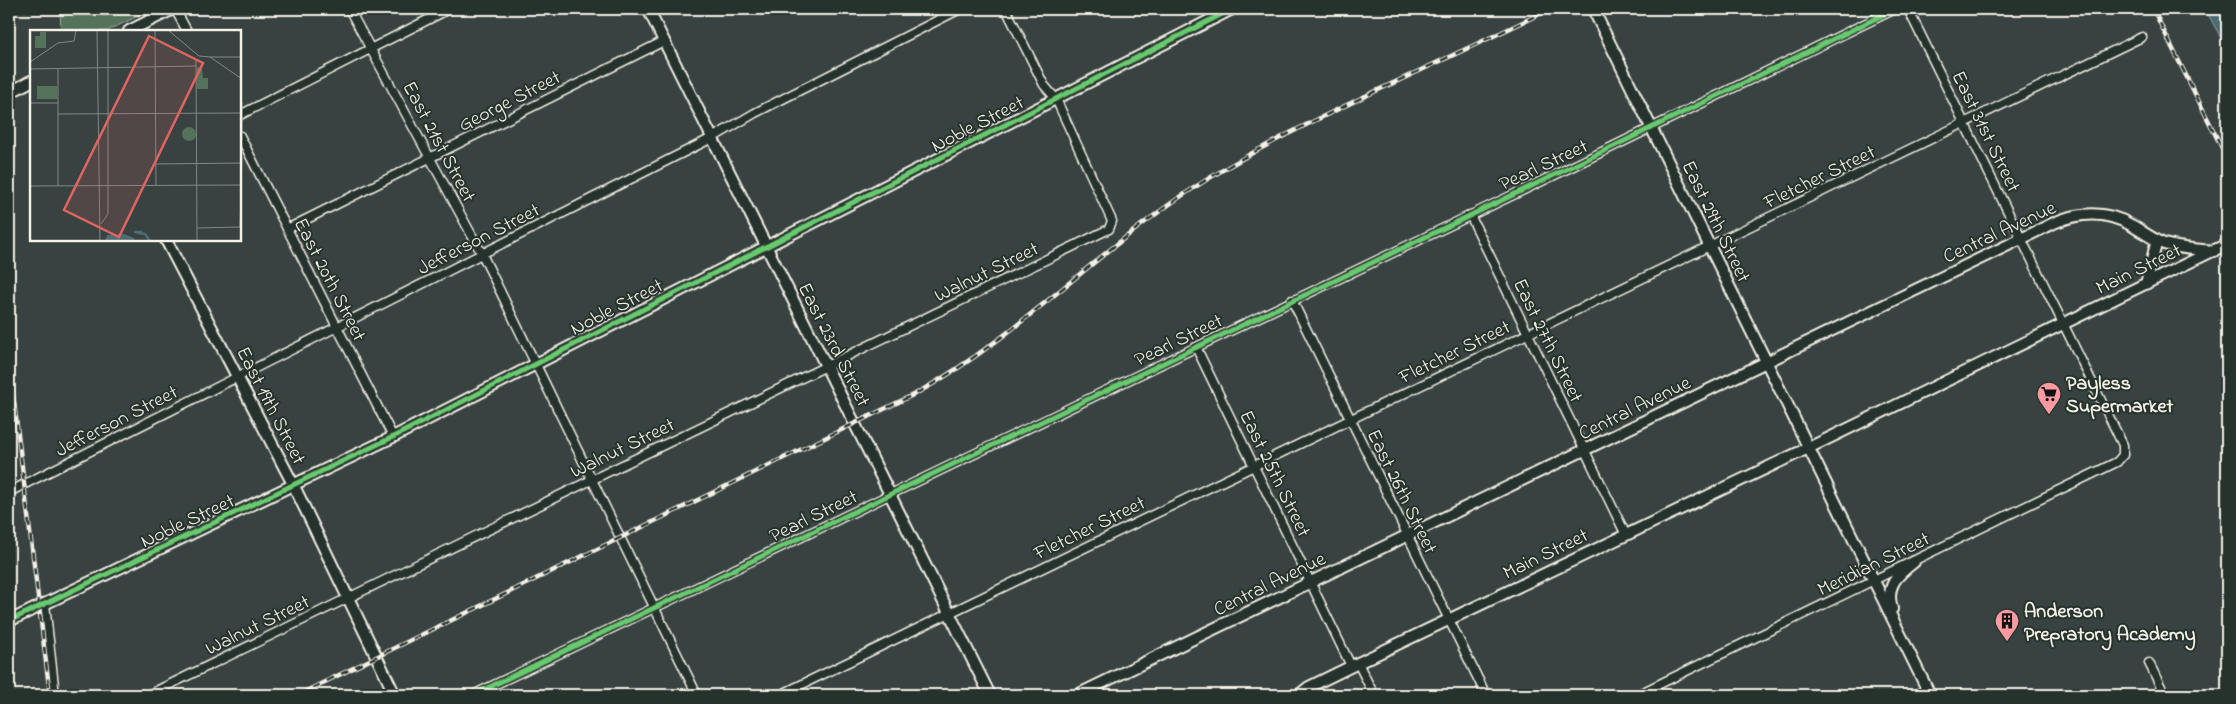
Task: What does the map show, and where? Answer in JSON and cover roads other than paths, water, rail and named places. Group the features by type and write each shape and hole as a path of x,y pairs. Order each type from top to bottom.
{"street":[{"path":"131,30 174,9 186,30"},
{"name":"East 21st Street","path":"349,9 482,254 594,479 698,695"},
{"path":"241,114 448,9"},
{"name":"East 23rd Street","path":"648,9 990,695"},
{"name":"Jefferson Street","path":"9,492 338,328 712,138 755,113 960,9"},
{"path":"1006,9 1044,85 1056,99"},
{"name":"Noble Street","path":"9,621 394,437 1232,9"},
{"name":"East 29th Street","path":"1593,9 1899,631"},
{"name":"Pearl Street","path":"473,695 1652,128 1895,9"},
{"name":"East 31st Street","path":"1908,9 2123,445 2122,457"},
{"name":"Fletcher Street","path":"780,695 1965,124 2142,36"},
{"name":"George Street","path":"288,229 664,41"},
{"path":"9,93 30,82"},
{"name":"Walnut Street","path":"148,695 1109,229 1112,221 1056,99"},
{"name":"East 20th Street","path":"241,138 394,437"},
{"name":"East 27th Street","path":"1470,214 1625,534"},
{"name":"Central Avenue","path":"1077,695 2068,218 2092,214 2121,220 2157,240 2177,247 2214,251"},
{"path":"2146,284 2157,240"},
{"name":"East 19th Street","path":"167,241 294,486 395,695"},
{"name":"Main Street","path":"1300,695 1309,687 1354,665 1808,448 2227,244"},
{"name":"East 26th Street","path":"1292,300 1486,695"},
{"name":"East 25th Street","path":"1196,347 1256,465 1310,582 1354,665 1374,695"},
{"name":"Meridian Street","path":"1637,695 1874,582 2117,462 2122,457"},
{"path":"1914,562 1899,573 1889,594 1899,631 1930,695"},
{"path":"45,604 56,695"},
{"path":"2150,663 2165,695"}],"water":[{"path":"2205,9 2227,9 2227,48 2226,47"}],"railway":[{"path":"298,695 917,393 988,347 1152,217 1209,178 1303,126 1550,9"},
{"path":"2153,9 2227,158"},
{"path":"9,361 50,695"}],"place":[{"name":"Payless Supermarket","path":"2049,415"},
{"name":"Anderson Prepratory Academy","path":"2007,642"}]}
